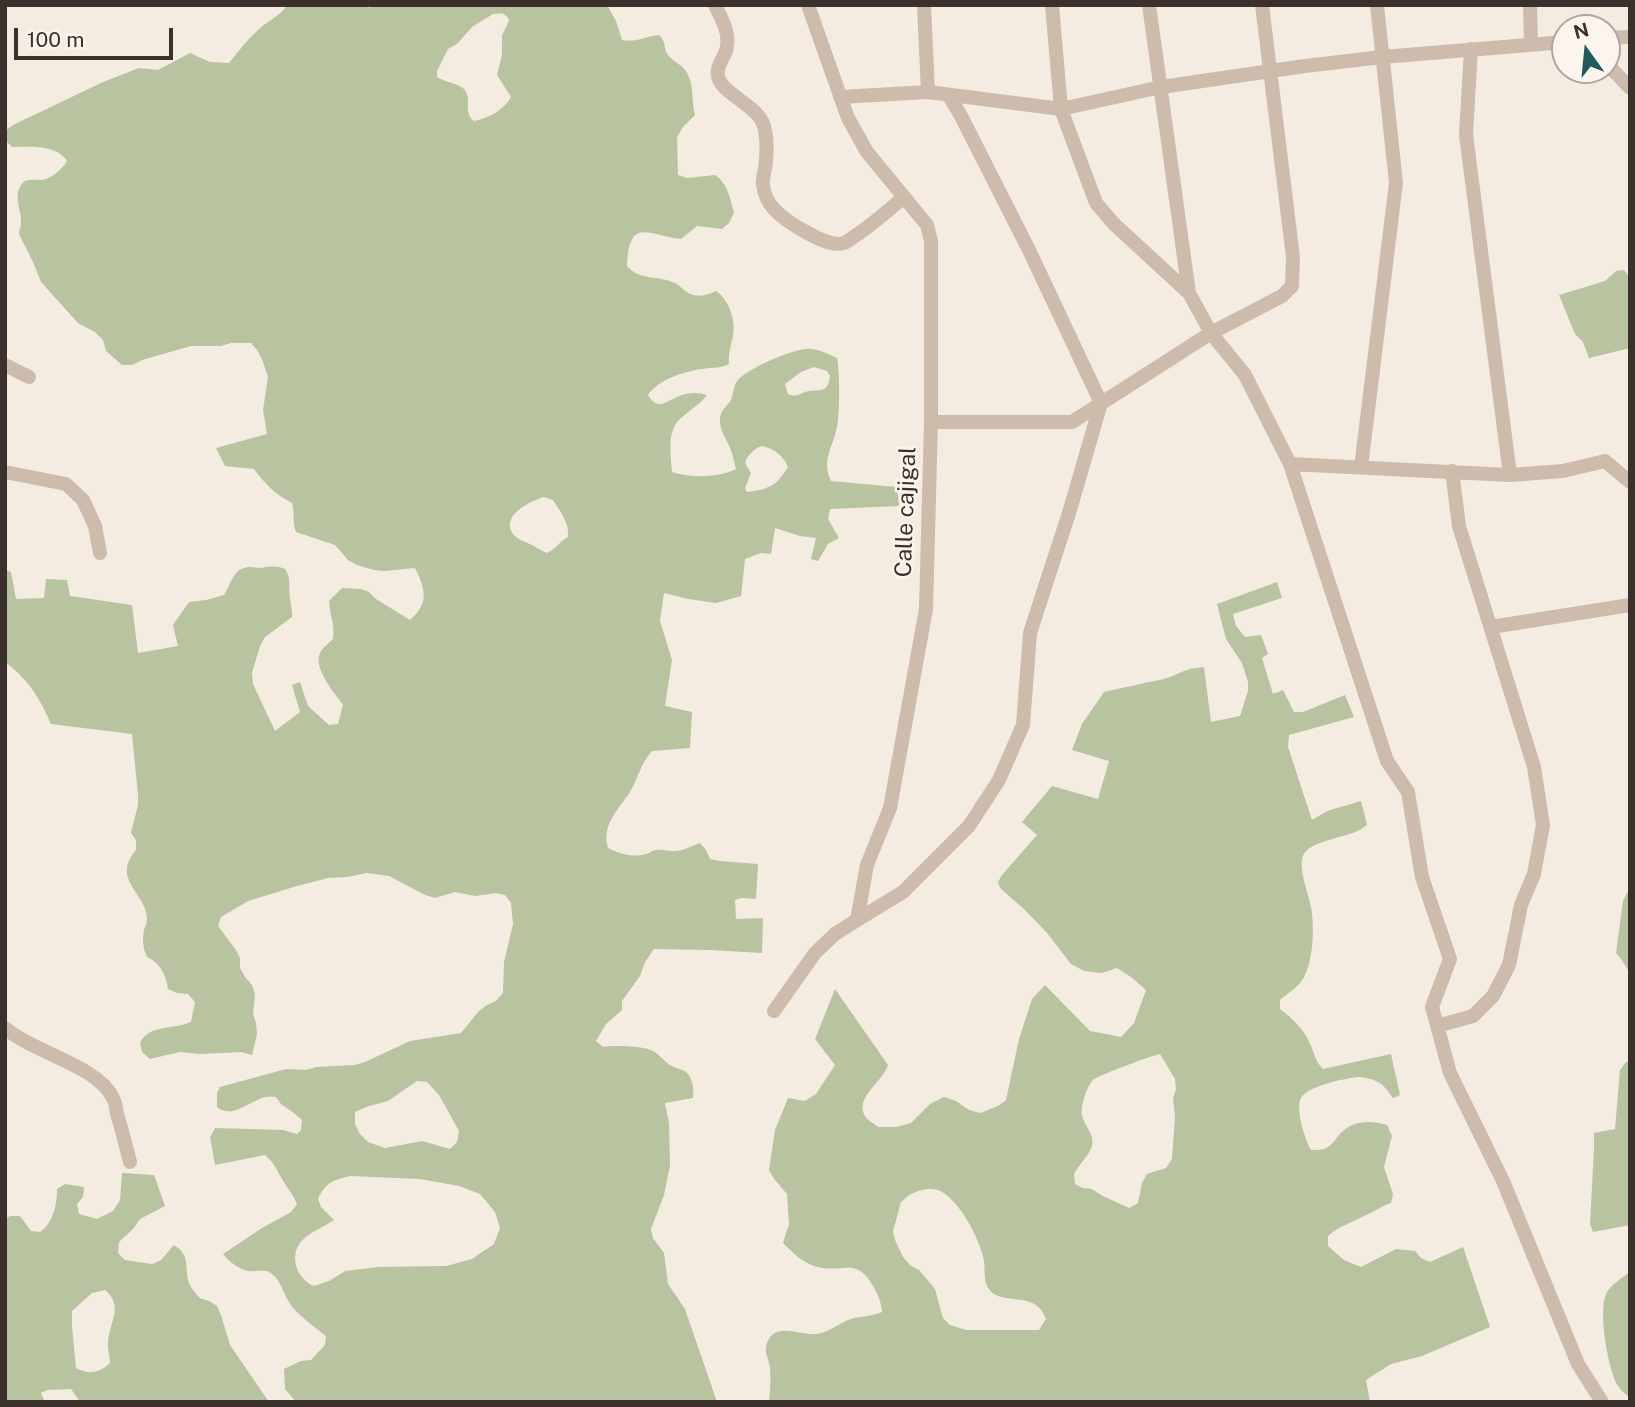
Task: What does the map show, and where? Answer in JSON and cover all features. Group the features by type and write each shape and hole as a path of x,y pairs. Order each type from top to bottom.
{"street":[{"path":"715,5 727,38 718,76 738,99 753,109 764,124 768,146 763,184 774,209 817,237 833,244 844,243 904,197"},
{"name":"Calle cajigal","path":"808,5 848,118 867,152 927,225 931,241 931,422 926,609 890,808 867,865 857,920"},
{"path":"924,5 928,92"},
{"path":"1052,5 1060,109 1096,203 1114,224 1189,293"},
{"path":"1149,5 1189,293 1211,333 1245,375 1290,464 1387,761 1408,792 1422,877 1450,959 1432,1007 1450,1073 1503,1181 1578,1364 1602,1402"},
{"path":"931,422 1072,422 1211,333 1282,296 1292,286 1293,257 1262,5"},
{"path":"1361,467 1396,183 1377,5"},
{"path":"1530,5 1531,44"},
{"path":"840,97 928,92 1060,109 1161,88 1270,71 1382,57 1551,43"},
{"path":"1471,49 1466,135 1510,475"},
{"path":"774,1011 815,953 835,934 904,892 969,826 999,780 1023,725 1030,634 1101,403 1029,250 961,116 948,96"},
{"path":"5,365 29,377"},
{"path":"1290,464 1510,475 1563,471 1605,461 1630,482"},
{"path":"1437,1026 1473,1016 1493,996 1509,965 1521,905 1534,874 1543,825 1534,767 1459,526 1452,471"},
{"path":"5,472 66,484 83,500 95,526 100,553"},
{"path":"1491,627 1630,605"},
{"path":"5,1028 46,1052 87,1071 102,1084 113,1098 130,1162"}],"green space":[{"path":"287,5 366,5 369,8 371,5 607,5 622,40 632,41 659,35 668,55 685,70 692,86 695,115 682,128 677,138 678,175 687,178 715,175 726,187 734,213 722,229 697,226 681,239 642,232 636,234 629,250 627,266 632,271 675,283 686,292 697,296 716,291 725,300 732,317 734,330 729,364 679,374 658,385 648,395 653,402 663,404 689,393 707,395 676,423 673,429 670,443 672,472 704,476 736,469 720,418 731,400 736,382 751,370 773,359 795,351 812,349 837,358 838,420 827,460 831,481 897,487 899,506 830,509 828,519 839,538 828,544 818,561 811,559 816,538 775,528 771,554 761,553 745,559 741,596 716,603 664,593 660,621 672,660 665,706 692,712 690,748 652,751 630,792 612,818 607,832 608,848 627,855 637,856 658,850 680,851 700,843 710,859 758,864 756,899 735,900 736,919 763,918 762,953 654,949 640,976 622,1001 622,1010 606,1024 596,1041 603,1047 629,1046 649,1049 670,1065 686,1072 692,1081 693,1098 665,1103 669,1123 670,1166 664,1195 651,1229 653,1238 664,1253 668,1284 685,1309 717,1402 296,1402 285,1389 284,1369 301,1361 311,1360 325,1345 326,1336 292,1306 272,1274 243,1269 223,1254 291,1212 297,1204 275,1166 265,1155 215,1165 210,1137 215,1128 283,1130 297,1134 301,1130 302,1120 276,1097 224,1111 217,1107 217,1093 220,1087 286,1069 306,1070 355,1065 410,1041 461,1033 479,1011 496,1001 503,993 504,962 513,924 511,903 505,895 496,893 475,896 455,892 435,898 389,876 367,873 328,878 248,901 221,917 218,926 236,950 240,958 240,968 255,994 253,1014 257,1034 252,1055 241,1052 180,1052 150,1059 142,1052 140,1043 144,1037 155,1030 191,1022 195,1002 188,994 168,989 162,970 147,957 144,947 146,911 128,878 127,870 136,850 136,840 131,833 138,805 132,734 51,724 42,705 21,675 5,662 5,570 11,572 16,599 44,598 46,579 67,580 70,596 132,605 138,653 178,646 173,625 189,602 224,595 234,575 240,570 248,567 279,567 285,569 288,576 292,617 265,637 252,673 253,684 275,731 300,712 292,685 300,682 308,706 329,725 338,724 343,705 325,680 319,664 321,651 333,639 329,601 342,588 361,589 410,620 421,608 424,595 415,568 384,571 357,565 348,560 335,545 296,532 292,503 271,489 254,469 225,466 216,448 267,434 263,410 268,377 262,359 251,343 191,346 132,365 122,365 106,351 103,340 95,332 78,323 41,282 19,234 21,218 18,195 21,185 29,180 49,177 58,172 67,161 50,149 12,147 5,140 6,130 103,82 139,68 158,70 190,53 210,62 229,63 252,35","holes":["493,14 507,16 509,21 502,35 502,55 497,75 511,97 495,113 474,121 469,114 468,97 464,89 437,77 437,71 448,49 457,44 472,27","814,367 827,371 830,376 824,389 796,395 788,394 785,384 801,372","761,446 773,450 784,459 788,467 771,486 747,492 745,488 751,473 746,461","544,497 553,500 564,518 568,537 547,553 517,538 510,527 511,521 525,505","417,1081 427,1082 439,1095 459,1131 457,1142 450,1149 422,1141 385,1148 368,1142 355,1124 355,1112 388,1101","350,1176 420,1179 459,1186 480,1194 495,1212 500,1228 494,1244 472,1259 446,1266 378,1267 345,1271 314,1286 300,1274 295,1255 303,1239 334,1220 321,1207 318,1199 327,1185"]},
{"path":"1624,270 1630,278 1630,348 1589,358 1583,342 1575,334 1559,295 1605,281 1616,271"},
{"path":"1277,582 1282,598 1233,614 1236,626 1245,637 1261,635 1268,654 1262,658 1273,694 1283,690 1294,712 1303,712 1345,695 1354,717 1289,735 1288,747 1312,820 1327,811 1361,801 1367,825 1353,833 1316,845 1303,855 1302,871 1313,921 1311,954 1302,980 1280,1000 1280,1009 1301,1029 1323,1069 1391,1054 1400,1095 1393,1098 1378,1082 1357,1077 1318,1087 1301,1098 1300,1116 1311,1150 1326,1148 1345,1129 1362,1122 1387,1125 1392,1136 1384,1167 1393,1194 1391,1203 1336,1230 1328,1236 1328,1246 1344,1260 1361,1267 1396,1249 1415,1251 1430,1262 1463,1247 1490,1327 1422,1356 1391,1364 1366,1380 1370,1402 769,1402 770,1366 766,1348 774,1334 780,1331 821,1333 851,1319 882,1312 875,1289 860,1271 854,1268 814,1266 801,1259 783,1243 789,1224 787,1194 769,1170 775,1130 788,1098 805,1101 816,1094 835,1065 815,1039 835,989 888,1065 863,1102 865,1116 878,1127 896,1127 911,1123 930,1104 944,1097 980,1113 1006,1100 1019,1039 1032,999 1045,985 1090,1031 1121,1037 1134,1023 1146,990 1117,968 1102,973 1084,971 1071,964 1047,933 1000,888 998,882 1037,835 1022,822 1052,786 1098,799 1109,761 1072,750 1082,724 1104,692 1204,667 1211,722 1240,716 1248,682 1242,663 1226,639 1217,604","holes":["1160,1054 1175,1079 1172,1159 1166,1168 1147,1174 1142,1183 1138,1203 1129,1208 1092,1189 1075,1184 1074,1174 1089,1153 1093,1142 1082,1115 1083,1102 1093,1080","927,1189 946,1194 961,1210 982,1252 985,1281 991,1291 998,1296 1025,1300 1041,1309 1046,1319 1039,1330 966,1330 950,1325 943,1318 935,1289 919,1270 903,1257 893,1231 901,1202 909,1195"]},
{"path":"1630,887 1630,973 1616,953 1623,901"},
{"path":"1630,1061 1630,1225 1593,1232 1590,1224 1594,1133 1615,1129 1620,1070"},
{"path":"122,1173 154,1175 165,1206 140,1219 119,1242 118,1253 125,1260 152,1264 161,1260 174,1245 179,1249 185,1257 191,1287 200,1298 217,1306 230,1345 269,1402 80,1402 71,1389 47,1390 41,1393 45,1402 5,1402 5,1219 20,1216 31,1231 40,1232 53,1213 57,1189 65,1184 84,1187 83,1197 77,1204 79,1214 97,1219 113,1211 120,1200","holes":["105,1290 111,1296 115,1309 108,1347 110,1363 94,1372 85,1372 76,1368 72,1311 92,1293"]},
{"path":"1630,1272 1630,1398 1614,1378 1605,1341 1603,1313 1606,1294"}]}
